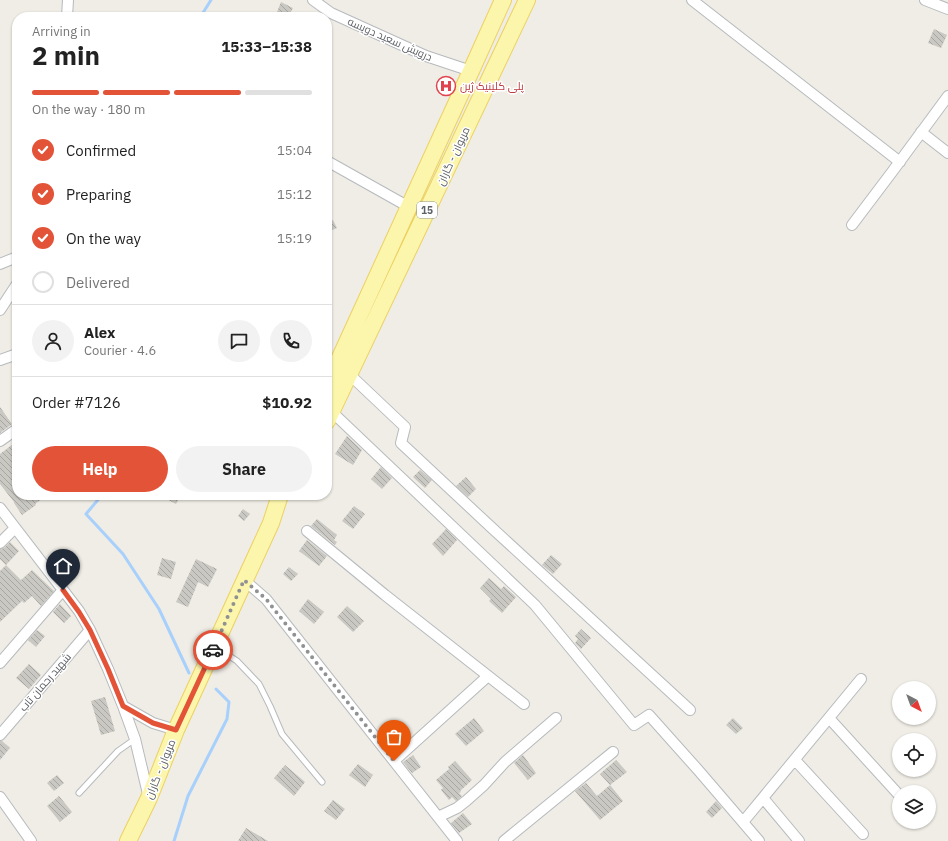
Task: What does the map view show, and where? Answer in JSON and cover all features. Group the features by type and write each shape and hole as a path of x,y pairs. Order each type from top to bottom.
{"main road":[{"name":"مریوان - گاران","path":"332,375 503,0"},
{"name":"مریوان - گاران","path":"332,410 527,0"},
{"path":"492,24 504,22 510,25 513,30"},
{"name":"مریوان - گاران","path":"128,841 149,798 176,730 271,523 278,500"},
{"name":"مریوان - گاران","path":"271,523 288,500"}],"street":[{"path":"67,12 68,0"},
{"name":"درویش سعید دویسه","path":"313,0 330,12"},
{"path":"692,0 900,162"},
{"path":"925,0 948,9"},
{"name":"درویش سعید دویسه","path":"332,13 418,53 471,71"},
{"path":"852,225 948,96"},
{"path":"921,132 948,153"},
{"path":"332,164 409,206"},
{"path":"0,264 12,259"},
{"path":"0,310 12,292"},
{"path":"0,360 12,356"},
{"path":"349,374 406,427 401,442 690,710"},
{"path":"332,419 535,605 634,725 648,715 699,771 758,841"},
{"path":"0,441 12,432"},
{"path":"0,508 63,590 90,630 108,669 135,739 149,798"},
{"path":"0,543 15,528"},
{"path":"306,531 385,596 524,704"},
{"path":"244,580 266,599 457,841"},
{"path":"0,663 63,590"},
{"name":"شهید رحمان تاب","path":"0,735 90,630"},
{"path":"0,646 7,654"},
{"path":"394,761 488,676"},
{"path":"743,822 860,679"},
{"path":"123,706 153,723 176,730"},
{"path":"438,817 457,808 466,801 484,785 505,762 556,718"},
{"path":"829,718 892,787"},
{"path":"504,841 613,752"},
{"path":"795,760 863,834"},
{"path":"0,797 31,841"},
{"path":"763,798 798,841"}],"lane":[{"path":"214,647 237,661 259,684 282,734 322,782"},
{"path":"79,793 118,751 135,739"}],"building":[{"path":"281,2 293,8 291,12 277,12"},
{"path":"934,29 947,35 941,48 928,43"},
{"path":"332,220 337,228 332,230"},
{"path":"0,407 12,424 0,433"},
{"path":"347,436 362,450 353,465 335,454"},
{"path":"12,445 12,499 0,484 0,454"},
{"path":"381,467 392,478 382,489 371,479"},
{"path":"420,470 432,480 425,488 413,477"},
{"path":"466,477 476,489 468,497 456,486"},
{"path":"12,500 40,500 22,515"},
{"path":"168,500 178,500 176,504"},
{"path":"354,506 365,514 353,529 342,521"},
{"path":"243,509 250,514 244,521 238,516"},
{"path":"317,519 337,535 334,540 337,542 335,545 311,526"},
{"path":"446,529 457,540 443,556 432,544"},
{"path":"307,540 327,556 319,566 299,551"},
{"path":"10,542 19,551 6,565 0,559 0,549 4,548"},
{"path":"551,555 562,564 553,574 542,565"},
{"path":"162,558 176,562 171,579 157,575"},
{"path":"196,559 217,569 208,587 198,582 188,607 176,602"},
{"path":"6,565 21,580 32,570 54,591 41,606 32,596 24,603 22,601 0,622 0,571"},
{"path":"289,567 298,574 291,581 283,574"},
{"path":"489,578 501,589 504,586 516,597 502,613 489,601 491,599 480,588"},
{"path":"308,599 324,612 314,624 299,611"},
{"path":"60,604 71,616 64,623 53,612"},
{"path":"347,606 364,621 353,632 337,617"},
{"path":"581,629 591,638 581,649 575,643 578,639 575,636"},
{"path":"37,630 45,636 36,647 28,640"},
{"path":"29,664 41,675 29,689 16,678"},
{"path":"105,697 115,731 101,735 91,701"},
{"path":"474,718 484,731 466,746 455,734"},
{"path":"733,718 743,728 736,734 726,725"},
{"path":"0,741 10,748 0,760"},
{"path":"413,755 421,767 412,773 403,762"},
{"path":"523,755 536,773 528,780 514,763"},
{"path":"616,760 627,772 610,785 600,774"},
{"path":"455,761 472,780 460,791 461,792 459,793 462,796 456,801 452,797 449,800 441,790 443,788 436,780 449,769 448,767"},
{"path":"358,764 373,775 365,787 349,775"},
{"path":"285,765 305,782 294,796 274,778"},
{"path":"57,775 64,783 54,791 47,783"},
{"path":"586,783 597,796 610,785 623,801 600,820 575,791"},
{"path":"59,796 72,812 60,822 47,806"},
{"path":"333,800 345,809 336,820 324,811"},
{"path":"716,801 722,808 712,818 706,812"},
{"path":"463,813 472,824 459,833 451,823"},
{"path":"246,828 268,841 238,841"}],"waterway":[{"path":"204,12 211,0"},
{"path":"98,500 86,514 123,554 159,609 189,673"},
{"path":"174,841 188,796 227,719 229,702 216,689"}],"way so far":[{"path":"213,650 244,580 266,599 394,761"}],"place":[{"name":"پلی کلینیک ژین","path":"446,86"}],"route":[{"path":"63,590 90,630 123,706 153,723 176,730 213,650"}]}
